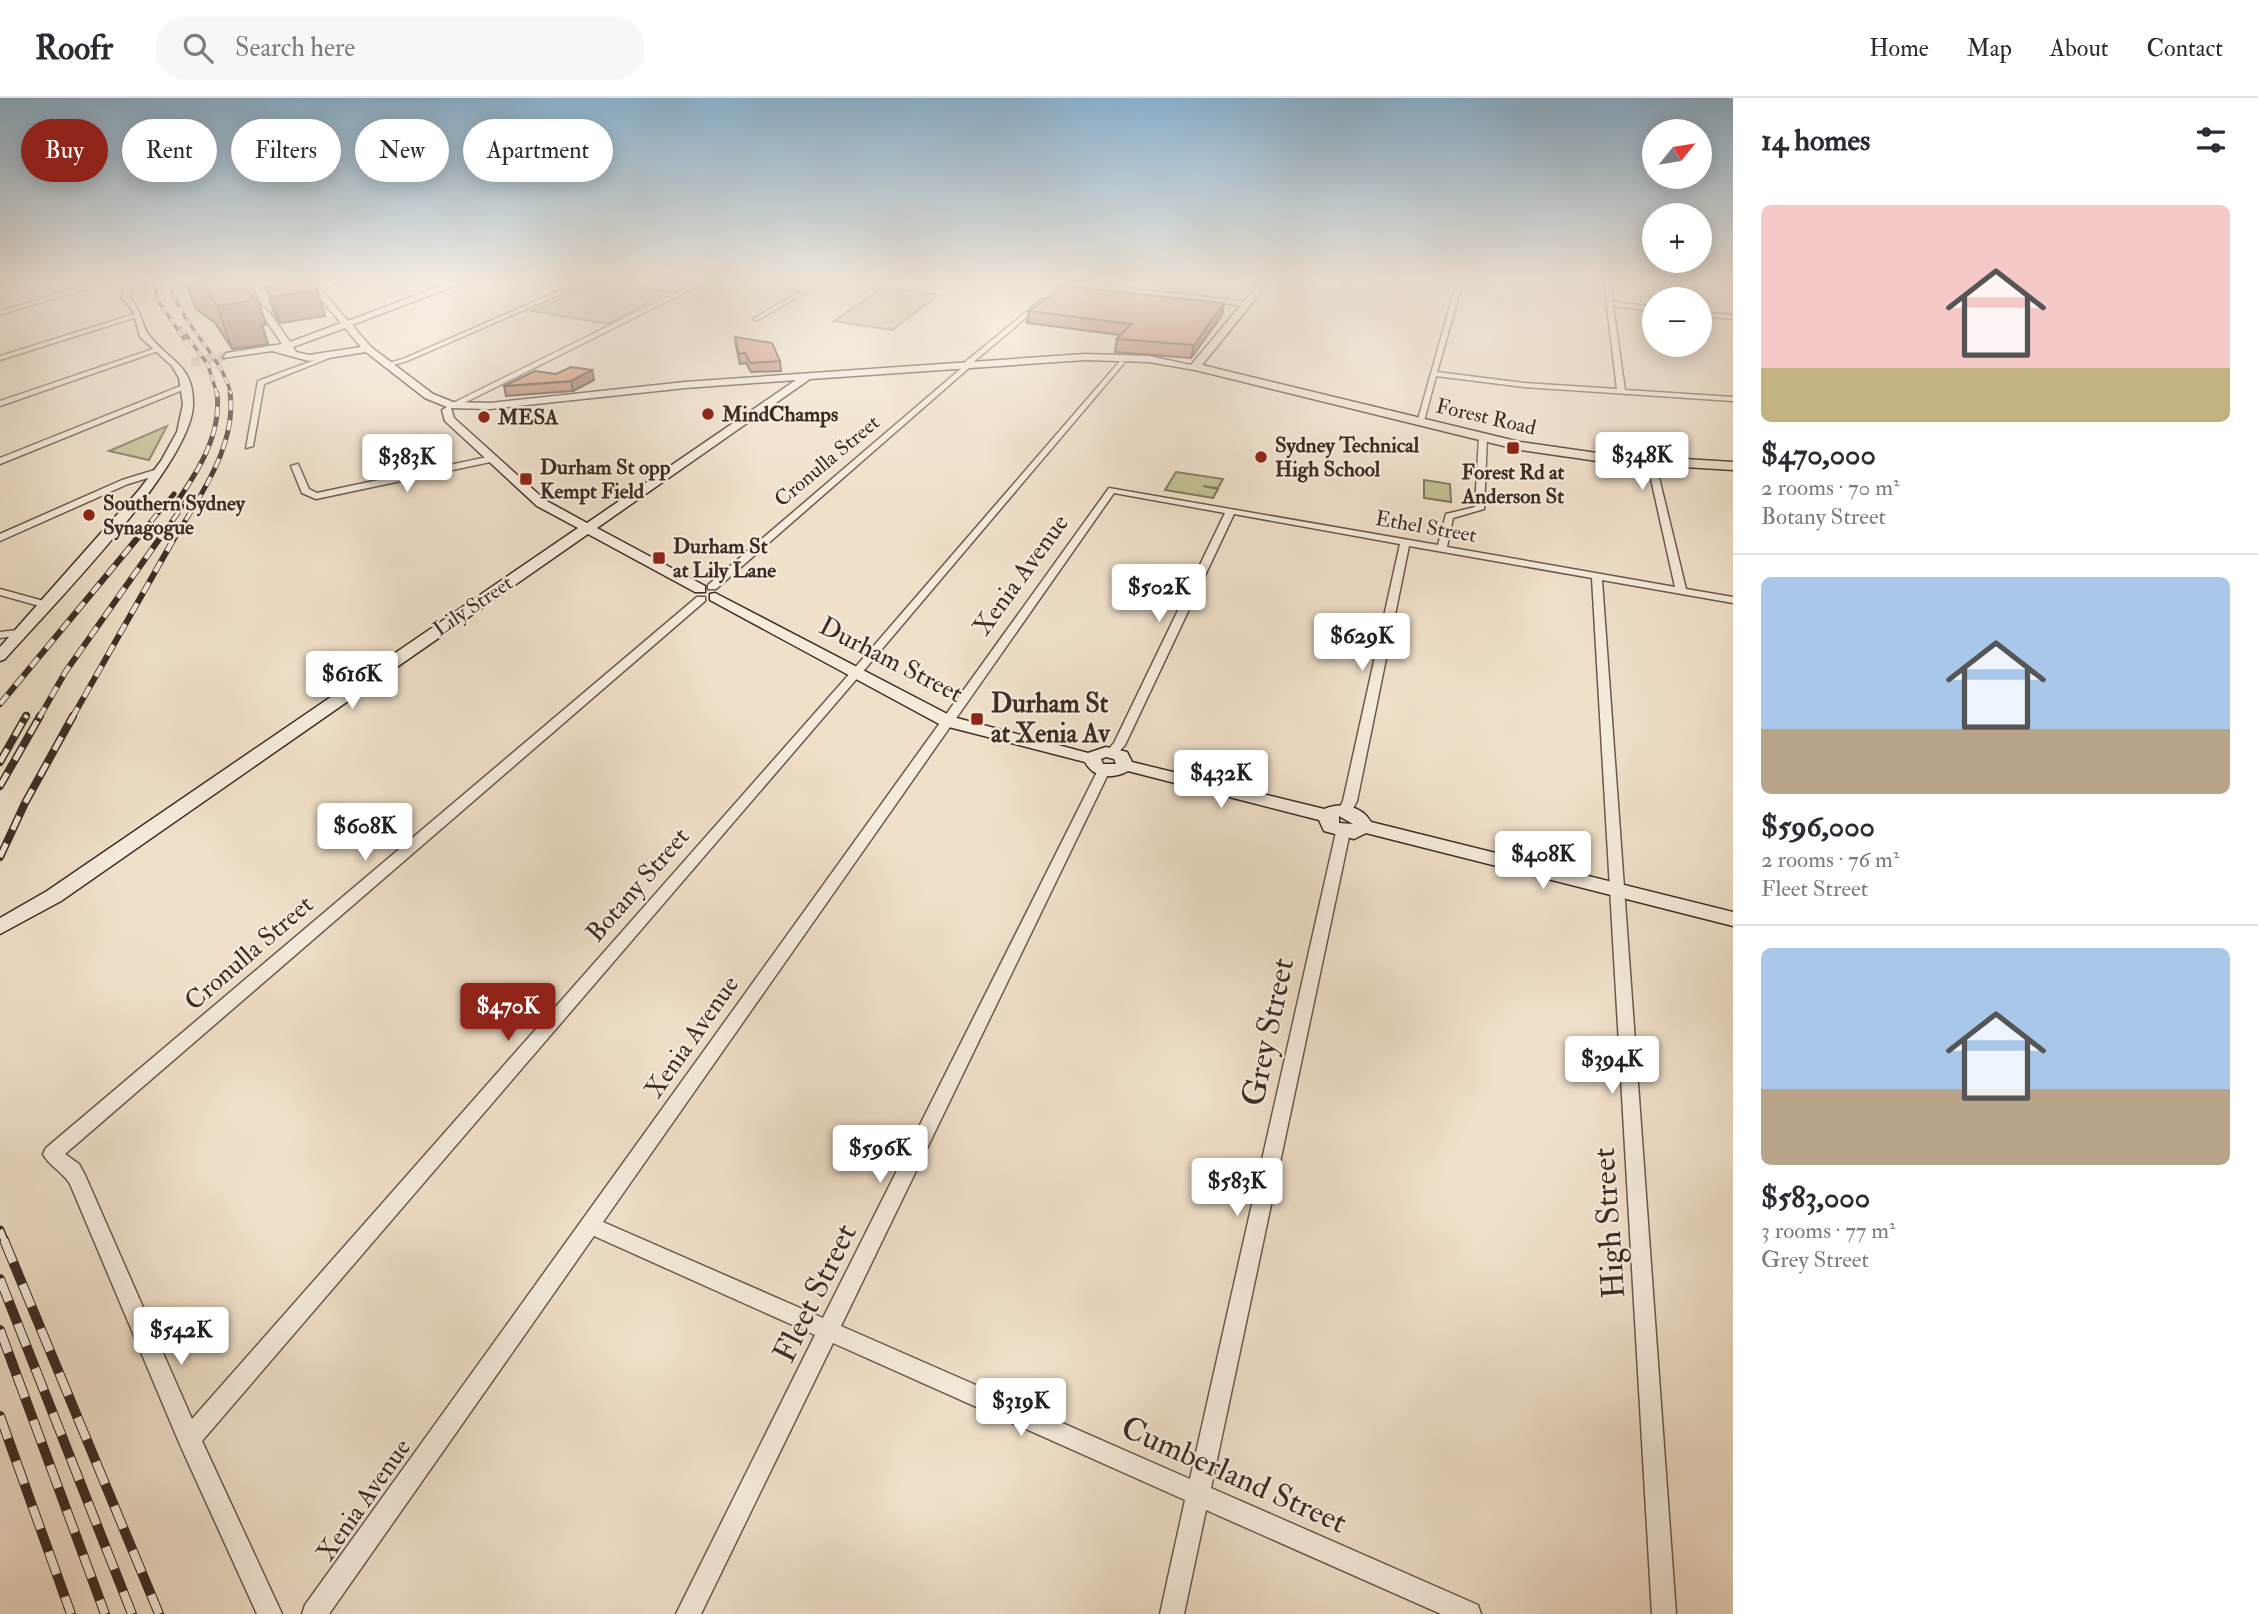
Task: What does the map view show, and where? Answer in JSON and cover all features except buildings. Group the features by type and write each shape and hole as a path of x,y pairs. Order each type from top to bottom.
{"main road":[{"path":"1195,367 1208,352"},
{"name":"Forest Road","path":"1195,367 1483,437 1563,453 1733,466"}],"street":[{"path":"0,358 20,352"},
{"path":"0,404 151,352"},
{"path":"0,656 154,478 182,432 187,391 176,365 162,352"},
{"path":"226,356 250,352"},
{"path":"281,352 295,360 313,363"},
{"path":"291,352 295,360"},
{"path":"295,360 359,352"},
{"path":"372,352 419,399 458,406 565,352"},
{"path":"386,365 424,352"},
{"name":"Cronulla Street","path":"189,1439 78,1181 72,1170 52,1154 707,593 968,366 967,363 981,352"},
{"path":"1420,421 1440,352"},
{"path":"1617,352 1621,390"},
{"path":"249,446 261,383 340,353"},
{"name":"Forest Road","path":"458,406 558,399 685,385 1063,359 1125,357 1195,367"},
{"name":"Forest Road","path":"1063,359 1195,367"},
{"path":"289,372 295,360"},
{"path":"176,365 191,362"},
{"name":"Botany Street","path":"189,1439 856,673 1122,362"},
{"path":"1434,374 1524,385 1733,399"},
{"name":"Lily Street","path":"0,927 54,896 807,377"},
{"path":"0,461 187,391"},
{"name":"Durham Street","path":"458,406 447,416 453,424 541,503 947,721 1098,765"},
{"path":"1442,550 1449,516 1479,509 1483,437"},
{"path":"295,466 305,491 316,496 492,458"},
{"path":"1651,461 1681,591"},
{"path":"94,498 154,478"},
{"path":"0,538 125,482 154,478"},
{"name":"Ethel Street","path":"1112,490 1733,600"},
{"name":"Xenia Avenue","path":"313,1614 1112,490"},
{"path":"1098,765 1115,771 1119,745 1230,512"},
{"path":"1363,826 1354,833 1331,827 1395,598 1405,543"},
{"name":"High Street","path":"1597,576 1664,1614"},
{"path":"0,593 43,604"},
{"path":"0,635 18,633"},
{"path":"1118,759 1360,818 1363,826"},
{"name":"Fleet Street","path":"688,1614 830,1331 1098,765"},
{"path":"1363,826 1733,919"},
{"name":"Grey Street","path":"1171,1614 1343,832"},
{"name":"Cumberland Street","path":"589,1225 1469,1614"},
{"path":"189,1439 270,1614"}],"green space":[{"path":"167,426 149,460 109,451"},
{"path":"1176,472 1223,479 1218,488 1203,486 1218,489 1213,498 1165,490"},
{"path":"1424,480 1450,484 1451,502 1424,498"}],"tunnel":[{"path":"191,362 226,356"}],"railway":[{"path":"198,352 208,365 217,394"},
{"path":"209,352 226,379 231,394"},
{"path":"174,506 199,467 212,439 218,409 217,393"},
{"path":"175,537 206,487 223,450 231,412 230,393"},
{"path":"138,537 174,494"},
{"path":"161,537 187,500"},
{"path":"0,704 140,535"},
{"path":"39,718 66,671 162,535"},
{"path":"72,718 176,535"},
{"path":"0,762 26,716"},
{"path":"0,786 40,716"},
{"path":"0,857 25,803 73,716"},
{"path":"0,1230 5,1242"},
{"path":"4,1240 159,1614"},
{"path":"0,1279 132,1614"},
{"path":"0,1330 105,1614"},
{"path":"0,1416 71,1614"}],"place":[{"name":"MindChamps","path":"708,414"},
{"name":"MESA","path":"484,417"},
{"name":"Forest Rd at Anderson St","path":"1513,448"},
{"name":"Sydney Technical High School","path":"1261,457"},
{"name":"Durham St opp Kempt Field","path":"526,479"},
{"name":"Southern Sydney Synagogue","path":"89,515"},
{"name":"Durham St at Lily Lane","path":"659,558"},
{"name":"Durham St at Xenia Av","path":"977,719"}]}
